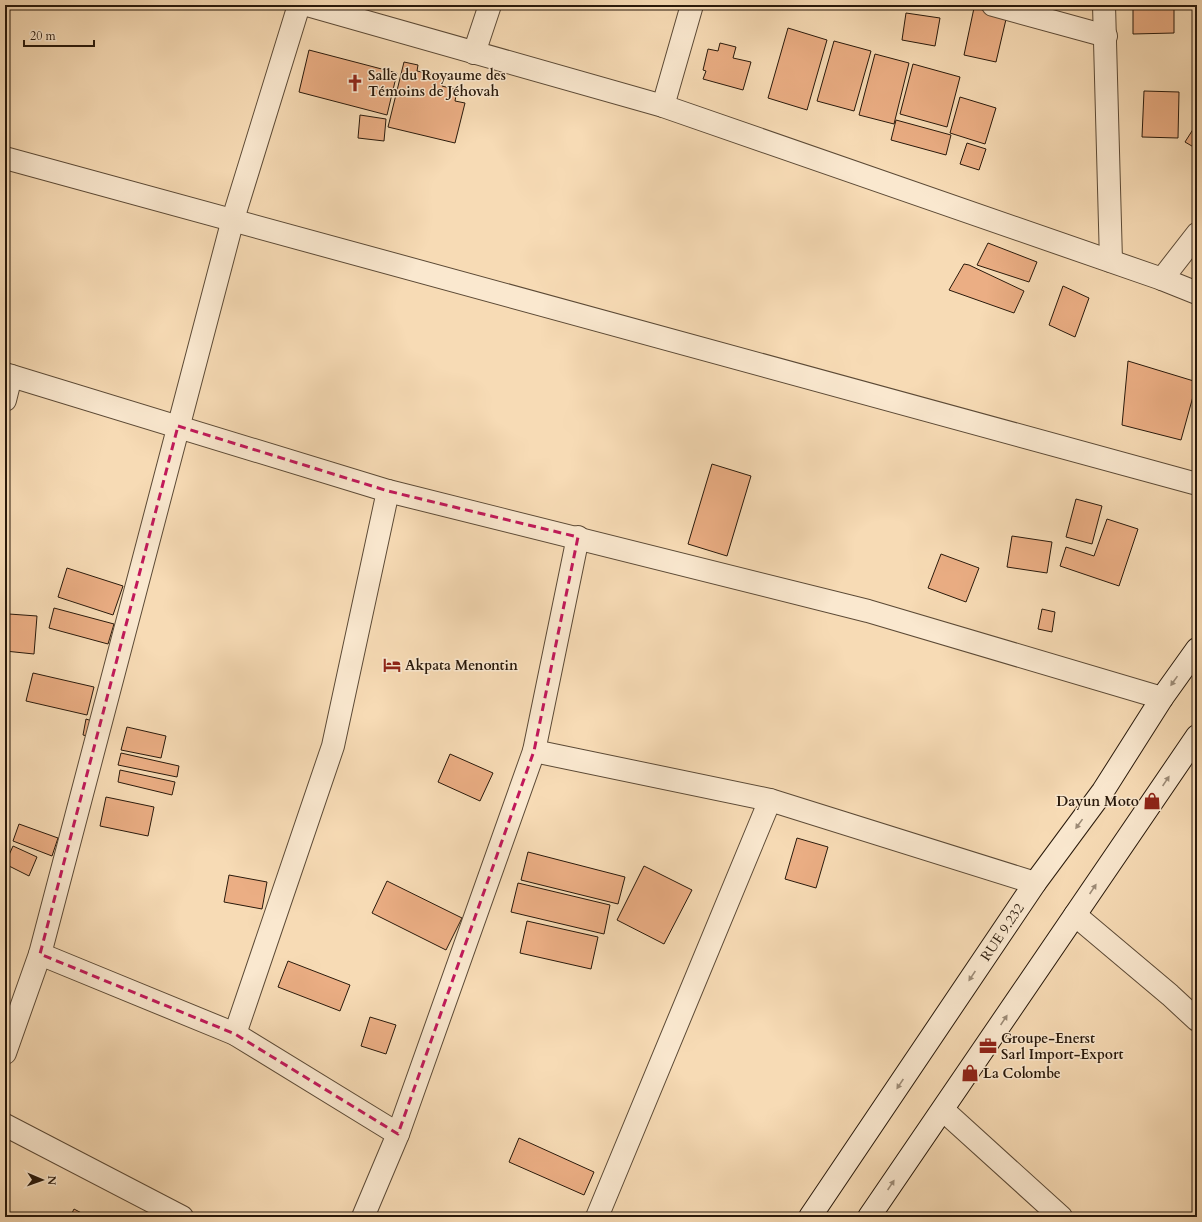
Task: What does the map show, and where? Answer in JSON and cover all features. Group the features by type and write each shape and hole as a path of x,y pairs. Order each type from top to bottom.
{"street":[{"path":"5,1053 40,954 233,219 300,5"},
{"path":"307,5 663,106 1111,260 1197,293"},
{"path":"474,53 490,5"},
{"path":"663,106 692,5"},
{"path":"993,5 1106,36"},
{"path":"1104,5 1111,260"},
{"path":"5,158 233,219 1197,484"},
{"path":"1162,279 1197,234"},
{"path":"5,400 8,375 388,490 868,611 1162,698"},
{"path":"235,1034 333,746 388,490"},
{"path":"363,1217 398,1134 534,751 578,537"},
{"name":"RUE 9.232","path":"810,1217 1035,883 1103,791 1162,698 1197,649"},
{"path":"869,1217 1075,914 1194,747"},
{"path":"534,751 770,800 1035,883"},
{"path":"597,1217 770,800"},
{"path":"1075,914 1197,1020"},
{"path":"40,954 235,1034 398,1134"},
{"path":"943,1110 1061,1217"},
{"path":"5,1125 182,1217"}],"highlighted area":[{"path":"178,426 388,491 578,537 534,751 398,1134 235,1034 40,954"}],"building":[{"path":"1133,5 1174,5 1174,33 1133,34"},
{"path":"974,8 1007,15 996,62 964,55"},
{"path":"906,13 940,18 935,46 902,40"},
{"path":"788,28 827,40 807,110 768,98"},
{"path":"834,41 871,51 854,111 817,101"},
{"path":"720,43 736,47 733,58 751,62 743,90 703,79 706,71 703,70 708,49 718,51"},
{"path":"309,50 397,73 387,115 299,92"},
{"path":"875,54 909,63 894,124 859,115"},
{"path":"404,62 418,65 417,71 444,77 442,86 457,90 455,101 465,103 455,143 388,127"},
{"path":"913,64 960,77 947,127 900,114"},
{"path":"1144,91 1179,92 1178,138 1142,137"},
{"path":"960,97 996,108 985,144 950,133"},
{"path":"360,115 386,119 384,141 358,138"},
{"path":"896,120 951,135 946,155 891,140"},
{"path":"1197,123 1197,149 1185,142"},
{"path":"967,143 986,149 979,170 960,164"},
{"path":"988,243 1037,262 1029,282 977,265"},
{"path":"964,264 1024,291 1014,313 949,290"},
{"path":"1063,286 1089,298 1075,337 1049,325"},
{"path":"1128,361 1197,382 1181,440 1122,425"},
{"path":"712,464 751,476 727,556 688,544"},
{"path":"1076,499 1102,506 1092,544 1066,537"},
{"path":"1107,519 1138,529 1119,586 1060,566 1066,547 1094,556"},
{"path":"1012,536 1052,542 1047,573 1007,567"},
{"path":"941,554 979,568 966,602 928,588"},
{"path":"67,568 123,586 113,615 58,597"},
{"path":"54,608 114,624 108,644 49,628"},
{"path":"1042,609 1055,612 1052,632 1038,629"},
{"path":"9,614 37,616 34,654 5,651"},
{"path":"33,673 94,687 87,715 26,701"},
{"path":"86,719 95,722 92,737 83,735"},
{"path":"127,727 166,736 161,758 121,750"},
{"path":"121,753 179,766 177,777 118,765"},
{"path":"450,754 493,773 480,801 438,782"},
{"path":"120,770 175,782 172,795 118,782"},
{"path":"106,797 154,807 148,836 100,826"},
{"path":"19,824 58,838 52,856 13,841"},
{"path":"797,838 828,847 816,888 785,879"},
{"path":"13,846 37,857 29,876 5,864"},
{"path":"528,852 625,877 618,904 521,880"},
{"path":"644,866 692,890 664,944 617,920"},
{"path":"229,875 267,882 262,909 224,902"},
{"path":"387,881 462,918 446,950 372,913"},
{"path":"518,883 610,905 604,934 511,912"},
{"path":"527,921 598,937 591,969 520,953"},
{"path":"288,961 350,985 340,1011 278,987"},
{"path":"370,1017 396,1025 386,1054 361,1046"},
{"path":"519,1138 594,1172 584,1195 509,1162"},
{"path":"74,1209 89,1217 70,1217"}],"place":[{"name":"Salle du Royaume des Témoins de Jéhovah","path":"355,83"},
{"name":"Akpata Menontin","path":"392,665"},
{"name":"Dayun Moto","path":"1152,801"},
{"name":"Groupe-Enerst Sarl Import-Export","path":"988,1046"},
{"name":"La Colombe","path":"970,1073"}]}
